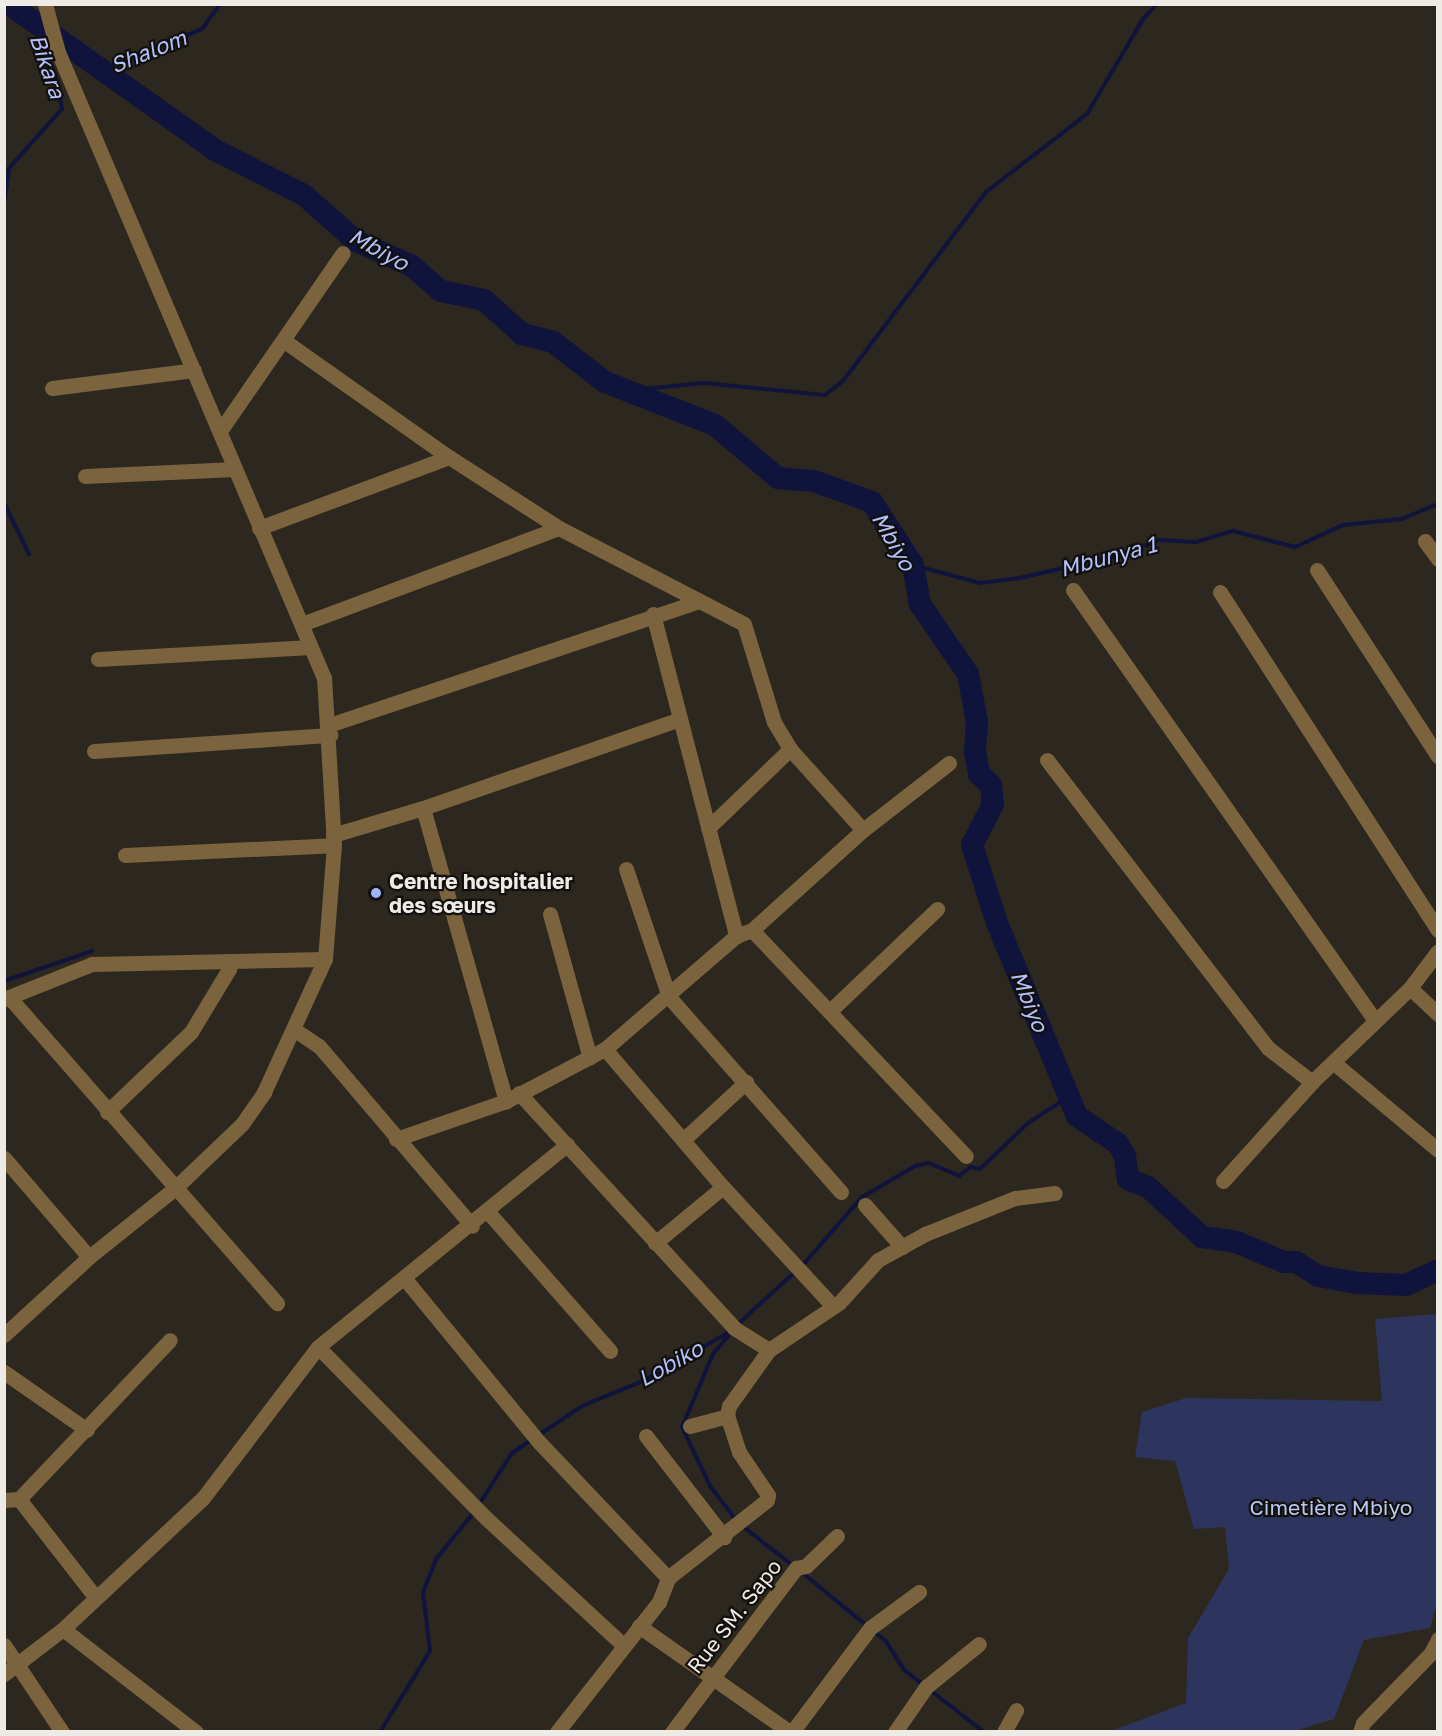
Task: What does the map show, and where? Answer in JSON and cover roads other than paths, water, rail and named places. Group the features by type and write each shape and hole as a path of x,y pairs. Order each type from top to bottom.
{"street":[{"path":"4,1335 89,1257 174,1189 242,1124 264,1092 295,1030 325,959 334,840 330,730 324,678 58,52 45,4"},
{"path":"220,431 343,253"},
{"path":"284,340 449,457 559,528 744,624 774,722 790,749 863,830"},
{"path":"52,388 194,369"},
{"path":"259,528 449,457"},
{"path":"85,476 235,469"},
{"path":"302,624 559,528"},
{"path":"1425,541 1437,559"},
{"path":"1317,570 1437,756"},
{"path":"1073,590 1374,1019"},
{"path":"1220,592 1437,930"},
{"path":"94,751 330,730 652,614 699,601"},
{"path":"652,614 736,936"},
{"path":"98,659 311,646"},
{"path":"125,855 334,840 680,719"},
{"path":"708,828 790,749"},
{"path":"1047,760 1268,1048 1312,1082"},
{"path":"396,1139 512,1097 605,1049 669,997 736,936 752,930 863,830 949,763"},
{"path":"423,808 512,1097 567,1145 734,1328 769,1350"},
{"path":"626,869 669,997 841,1192"},
{"path":"830,1011 937,909"},
{"path":"550,914 590,1058"},
{"path":"752,930 966,1156"},
{"path":"1223,1181 1312,1082 1374,1019 1410,988 1437,951"},
{"path":"277,1303 7,998 92,964 325,959"},
{"path":"107,1112 191,1032 229,969 230,962"},
{"path":"1410,988 1437,1014"},
{"path":"295,1030 319,1046 472,1226"},
{"path":"605,1049 723,1187 833,1306"},
{"path":"1333,1062 1437,1150"},
{"path":"683,1140 746,1082"},
{"path":"4,1674 63,1629 203,1498 318,1347 472,1226 567,1145"},
{"path":"4,1158 10,1174 89,1257"},
{"path":"655,1243 723,1187"},
{"path":"557,1731 659,1602 668,1578 724,1537 768,1495 739,1452 727,1416 729,1406 769,1350 833,1306 878,1260 925,1234 1016,1198 1055,1192"},
{"path":"865,1205 902,1247"},
{"path":"488,1212 610,1351"},
{"path":"405,1279 538,1442 668,1578"},
{"path":"96,1598 12,1499 87,1430 170,1340"},
{"path":"318,1347 486,1518 624,1646"},
{"path":"4,1372 87,1430"},
{"path":"690,1426 727,1416"},
{"path":"646,1436 724,1537"},
{"name":"Rue SM. Sapo","path":"672,1731 796,1568 806,1566 837,1536"},
{"path":"639,1626 791,1731 870,1628 919,1592"},
{"path":"63,1629 196,1731"},
{"path":"1360,1731 1363,1723 1431,1653 1437,1639"},
{"path":"895,1731 926,1687 979,1644"},
{"path":"4,1645 62,1731"},
{"path":"1004,1731 1016,1710"}],"waterway":[{"name":"Mbiyo","path":"9,4 215,150 304,195 356,241 412,266 441,291 484,300 522,334 553,342 605,382 715,425 778,478 814,481 872,502 913,565 920,604 968,674 977,722 975,751 979,774 991,785 993,804 972,845 997,923 1077,1116 1118,1144 1125,1156 1128,1179 1148,1187 1202,1237 1236,1242 1284,1262 1296,1262 1318,1276 1358,1283 1406,1285 1438,1270"},
{"name":"Shalom","path":"98,71 202,29 220,4"},
{"path":"634,390 704,383 825,395 843,381 986,192 1087,114 1143,19 1157,4"},
{"name":"Bikara","path":"4,204 9,168 62,109 55,74 30,17"},
{"name":"Bikara","path":"4,503 29,554"},
{"name":"Mbunya 1","path":"913,565 980,583 1020,578 1118,555 1159,540 1196,542 1233,531 1295,547 1343,525 1402,519 1438,504"},
{"path":"4,981 92,951"},
{"name":"Lobiko","path":"802,1266 862,1197 915,1166 929,1163 959,1176 970,1167 980,1169 1028,1123 1067,1098"},
{"name":"Lobiko","path":"737,1325 796,1271"},
{"name":"Lobiko","path":"539,1435 582,1406 645,1380 733,1330"},
{"path":"731,1333 713,1354 682,1427 710,1486 736,1520"},
{"name":"Lobiko","path":"478,1506 512,1453 533,1439"},
{"name":"Lobiko","path":"380,1732 430,1651 423,1592 436,1559 474,1512"},
{"path":"741,1525 792,1565"},
{"path":"800,1571 866,1625"},
{"path":"872,1630 886,1641 904,1670 924,1685"},
{"path":"930,1690 984,1732"}],"place":[{"name":"Centre hospitalier des sœurs","path":"376,893"}],"park label":[{"name":"Cimetière Mbiyo","path":"1331,1507"}]}
